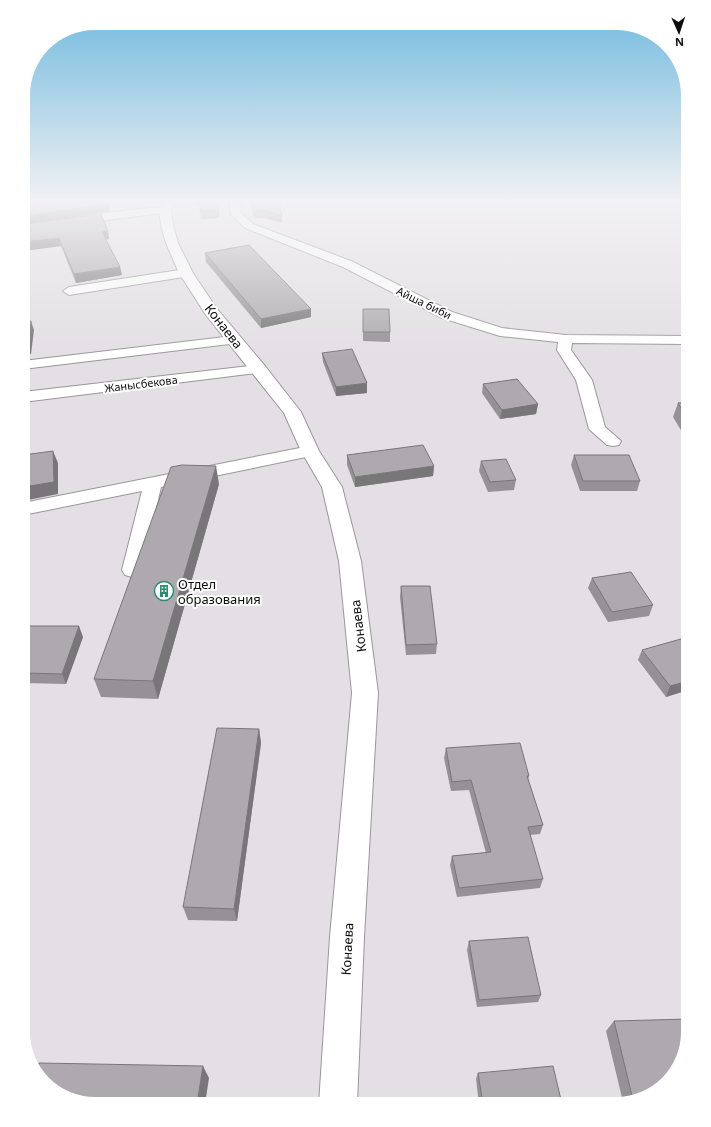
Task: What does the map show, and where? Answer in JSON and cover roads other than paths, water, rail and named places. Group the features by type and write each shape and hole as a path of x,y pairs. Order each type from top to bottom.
{"main road":[{"name":"Конаева","path":"177,254 186,273 211,312 233,340 259,369 292,412 310,451 332,487 350,561 366,693 347,937 338,1097"}],"street":[{"name":"Айша биби","path":"320,254 347,264 447,315 500,332 566,339 681,340"},
{"path":"69,291 186,273"},
{"path":"566,339 564,350 584,380 597,428 613,441"},
{"path":"30,364 233,340"},
{"name":"Жанысбекова","path":"30,396 259,369"},
{"path":"30,508 310,451"},
{"path":"132,570 153,482"}],"place":[{"name":"Отдел образования","path":"164,591"}]}
